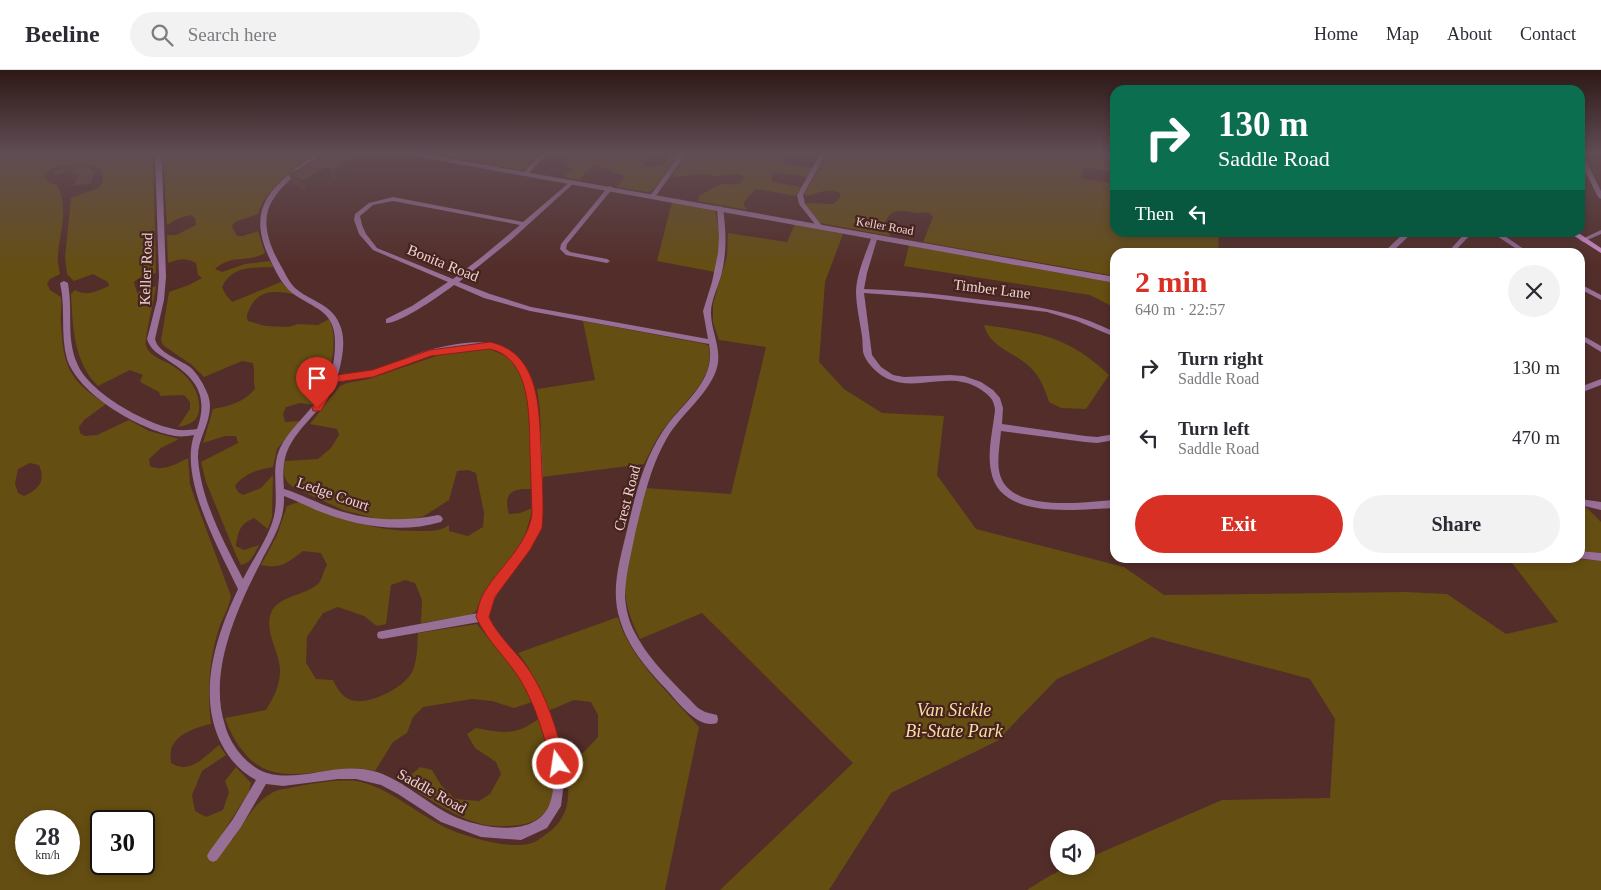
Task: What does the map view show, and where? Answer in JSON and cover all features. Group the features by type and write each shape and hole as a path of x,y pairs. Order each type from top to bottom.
{"main road":[{"path":"1578,237 1601,250"}],"street":[{"name":"Keller Road","path":"160,192 163,273 159,311 151,340 152,346 181,364 198,381 207,407 206,418 195,442 194,456 198,482 221,543 242,588"},
{"path":"213,856 237,822 263,779 238,760 226,744 219,726 215,704 216,675 220,647 242,588 277,521 280,491 278,475 282,451 287,442 317,408 334,378 339,341 337,324 328,311 289,286 272,257 262,220 264,210 275,192"},
{"path":"390,321 416,308 454,282 561,192"},
{"path":"607,192 562,249 568,254 607,261"},
{"name":"Keller Road","path":"633,192 1110,279"},
{"path":"653,196 655,192"},
{"path":"801,192 802,204 820,227"},
{"name":"Bonita Road","path":"525,224 402,199 383,200 371,204 357,215 357,221 363,236 375,249 487,296 530,309 713,342"},
{"name":"Crest Road","path":"712,719 694,712 634,640 625,622 620,598 620,579 637,500 646,471 665,433 705,383 715,359 707,310 724,248 720,208"},
{"path":"1583,240 1601,232"},
{"path":"875,236 860,291 868,355 872,364 884,373 907,380 922,381 951,376 975,382 987,390 995,398 998,406 998,427 993,465 995,477 1002,487 1014,496 1031,503 1049,505 1110,504"},
{"path":"1392,248 1404,237"},
{"path":"1455,248 1465,237"},
{"path":"1502,237 1519,248"},
{"path":"64,284 68,295 66,321 68,344 76,369 82,380 150,425 178,433 200,432"},
{"path":"1585,289 1601,298"},
{"name":"Timber Lane","path":"860,291 904,292 1045,309 1078,317 1110,333"},
{"path":"1585,339 1601,349"},
{"path":"334,378 373,373 430,353 490,345 500,348 518,362 530,388 534,408 536,528 526,546 489,595 482,617 382,635"},
{"path":"1585,388 1601,382"},
{"path":"998,427 1085,439 1097,440 1110,438"},
{"name":"Ledge Court","path":"280,491 292,494 342,515 361,520 404,525 438,519"},
{"path":"1585,503 1601,506"},
{"path":"1585,555 1601,557"},
{"name":"Saddle Road","path":"263,779 302,780 354,773 372,776 409,794 447,819 465,826 488,832 512,834 528,832 544,824 554,811 560,795 560,777 552,736 537,698 525,675 482,617"}],"green space":[{"path":"0,192 60,192 61,194 63,219 58,257 60,274 50,279 47,284 50,290 61,297 62,339 71,372 84,388 106,404 84,420 79,427 80,433 85,436 97,435 129,420 149,431 179,439 161,448 149,459 150,466 165,468 188,458 190,484 231,596 219,628 211,664 209,700 211,724 193,729 177,740 173,744 171,763 184,767 191,766 219,745 226,755 202,771 192,795 195,811 206,817 223,810 229,792 225,781 236,767 251,783 249,792 222,834 232,840 257,805 278,790 320,783 352,781 361,782 385,791 439,824 469,836 513,845 523,845 540,839 554,828 565,812 568,783 565,761 583,753 598,737 598,715 591,702 574,700 548,711 528,667 518,653 618,617 623,632 641,661 699,727 665,890 0,890","holes":["30,463 39,465 41,471 40,484 34,490 24,496 18,493 15,484 18,469"]},
{"path":"87,192 154,192 156,273 139,278 134,282 137,293 156,286 146,346 154,356 184,374 196,391 199,410 195,420 178,427 190,409 190,402 184,395 160,396 159,392 140,381 143,375 130,370 98,386 90,376 79,355 76,343 71,294 75,290 88,293 109,286 108,282 93,274 74,281 67,274 65,257 71,198"},
{"path":"165,192 270,192 258,214 235,222 232,226 237,236 258,231 265,253 251,258 228,261 215,269 222,272 245,264 270,261 273,267 237,271 226,280 222,287 232,302 281,282 293,294 273,292 261,295 252,303 247,315 248,321 265,326 288,327 298,324 318,325 329,319 332,328 334,339 331,363 324,386 314,405 300,403 286,407 283,414 285,422 301,421 277,449 273,467 247,475 235,486 238,492 243,495 261,488 273,475 272,517 268,529 254,518 243,526 239,532 236,546 244,550 259,545 250,560 241,565 206,482 201,462 238,443 236,436 225,436 203,443 213,409 236,403 255,389 253,363 242,361 204,377 192,365 164,346 161,341 169,292 202,278 198,275 196,263 192,261 182,259 168,263 167,235 176,235 196,225 195,218 191,215 179,218 167,225"},
{"path":"705,192 753,192 743,203 747,210 698,201 700,195"},
{"path":"775,192 798,192 796,196"},
{"path":"805,192 821,192 809,195 805,196"},
{"path":"839,192 1110,192 1110,237 1219,237 1218,248 1110,248 1110,275 923,242 933,217 927,212 894,212 885,222 890,236 820,223 806,207 806,203 833,204 840,198"},
{"path":"672,202 715,210 722,246 715,272 657,261"},
{"name":"Van Sickle Bi-State Park","path":"795,224 843,234 825,282 819,362 844,389 882,413 944,416 937,475 976,529 1124,567 1164,595 1406,592 1447,594 1506,634 1558,622 1512,563 1585,563 1585,560 1601,561 1601,890 1027,890 1052,875 1095,875 1095,855 1222,800 1330,798 1335,719 1310,679 1152,637 1057,679 997,741 891,793 829,890 720,890 853,763 702,613 640,639 628,607 625,594 626,576 645,488 731,494 766,347 719,340 713,322 713,304 727,256 728,233 787,242"},
{"path":"909,245 1110,282 1110,305 1090,295 904,266"},
{"path":"583,321 705,344 709,346 710,358 708,369 697,388 661,432 644,464 542,477 540,410 537,389 595,380"},
{"path":"984,325 1051,338 1079,351 1109,375 1086,409 1061,408 1049,402 1043,385 1033,370 995,343 990,338"},
{"path":"490,349 511,360 519,371 528,402 531,440 531,489 514,491 507,501 509,514 520,513 533,508 523,542 484,592 476,611 471,615 421,623 422,600 415,583 405,580 391,585 386,624 377,626 364,616 338,607 323,613 307,637 306,663 316,679 333,680 340,692 348,699 358,701 376,698 401,684 412,672 417,652 418,633 477,624 518,674 532,702 514,708 492,701 472,699 423,707 413,717 407,733 393,742 375,771 343,769 294,774 264,769 251,760 242,750 232,735 225,718 266,710 275,693 280,675 279,662 270,632 269,619 271,613 275,607 286,599 307,591 319,583 327,565 321,553 303,551 284,564 274,566 261,565 277,535 287,506 299,502 358,523 403,531 431,531 442,529 449,525 449,531 468,536 483,527 484,513 476,473 468,470 457,471 449,500 424,516 397,521 378,519 343,510 293,487 284,476 285,461 318,459 331,448 339,435 337,429 310,424 340,386 369,379 439,355"},
{"path":"1585,507 1601,522 1601,553 1585,551"},
{"path":"538,719 548,748 554,781 552,797 547,810 537,820 520,825 498,826 474,822 453,813 403,782 420,767 432,770 441,785 455,799 479,801 490,794 501,774 496,762 475,748 467,734 476,728 501,732 516,731"}],"route":[{"path":"317,408 334,378 373,373 430,353 490,345 500,348 518,362 530,388 534,408 538,514 536,528 526,546 489,595 482,617 525,675 537,698 550,728 558,764"}]}
